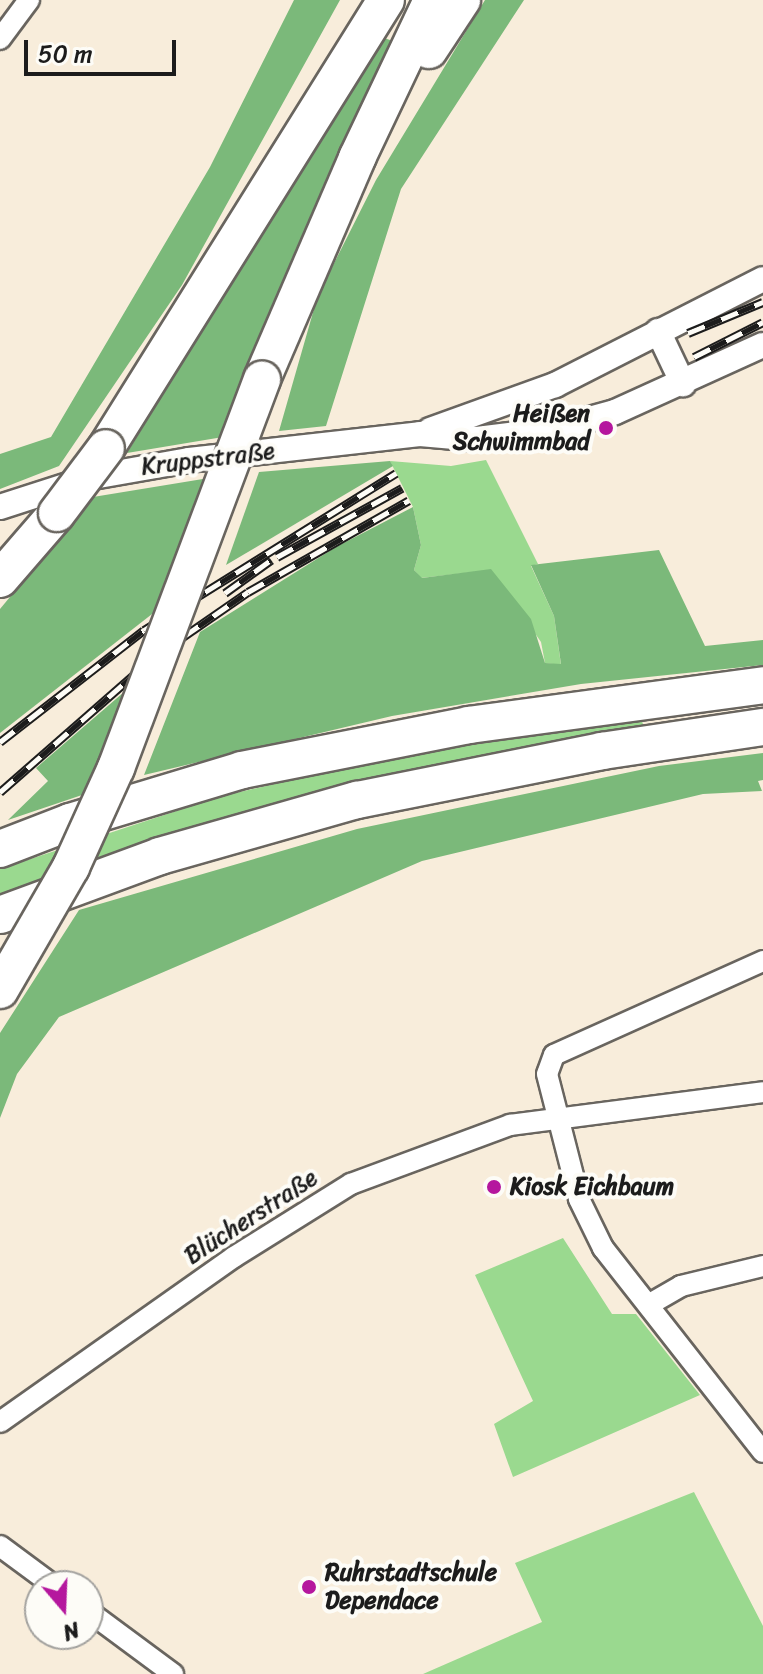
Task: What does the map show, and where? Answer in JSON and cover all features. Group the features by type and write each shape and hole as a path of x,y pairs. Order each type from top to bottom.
{"highway":[{"path":"244,230 357,0"},
{"path":"0,579 57,513 106,448 386,0"},
{"path":"0,990 71,867 116,768 262,379 357,158 432,0"},
{"path":"357,158 462,0"},
{"path":"0,849 70,822 242,770 469,725 763,685"},
{"path":"0,915 160,856 357,800 602,751 763,727"}],"street":[{"path":"0,39 29,0"},
{"name":"Kruppstraße","path":"420,434 555,385 763,279"},
{"path":"658,331 683,384"},
{"name":"Kruppstraße","path":"0,507 125,470 420,434 477,439 549,430 615,412 683,384 763,345"},
{"path":"763,961 554,1055 547,1074 579,1199 603,1248 650,1304 763,1452"},
{"name":"Blücherstraße","path":"0,1422 234,1257 351,1184 510,1125 560,1122 763,1092"},
{"path":"650,1304 681,1286 763,1266"},
{"path":"0,1546 32,1570"},
{"path":"104,1623 168,1669"},
{"path":"142,1674 168,1669"}],"green space":[{"path":"294,0 340,0 182,285 59,466 0,489 0,454 51,437 210,167"},
{"path":"485,0 524,0 401,189 326,426 279,431 318,295 376,180"},
{"path":"381,37 393,41 223,437 127,453"},
{"path":"486,460 538,564 531,566 554,616 561,665 545,663 541,642 491,570 421,578 414,570 421,545 413,507 390,461 451,466"},
{"path":"390,461 393,466 226,565 259,472"},
{"path":"209,478 161,607 0,733 0,609 93,497"},
{"path":"413,507 421,545 414,570 422,578 491,569 531,619 545,663 561,664 554,616 531,565 659,550 705,646 763,640 763,665 581,684 392,716 144,775 200,632 336,547"},
{"path":"131,686 85,794 8,820 48,781 36,768"},
{"path":"642,721 644,728 0,899 0,869 222,796 407,754"},
{"path":"763,753 763,780 758,781 762,791 703,794 422,861 59,1017 17,1074 0,1118 0,1033 79,910 357,829 659,766"},
{"path":"563,1238 612,1314 636,1314 700,1395 513,1477 494,1424 533,1401 475,1275"},
{"path":"694,1492 763,1626 763,1674 423,1674 542,1622 515,1563"}],"railway":[{"path":"688,333 763,302"},
{"path":"694,357 763,322"},
{"path":"0,742 144,630 396,473"},
{"path":"277,557 402,488"},
{"path":"0,792 154,657 248,592 409,500"},
{"path":"225,593 271,560"}],"place":[{"name":"Heißen Schwimmbad","path":"606,428"},
{"name":"Kiosk Eichbaum","path":"494,1187"},
{"name":"Ruhrstadtschule Dependace","path":"309,1587"}]}
